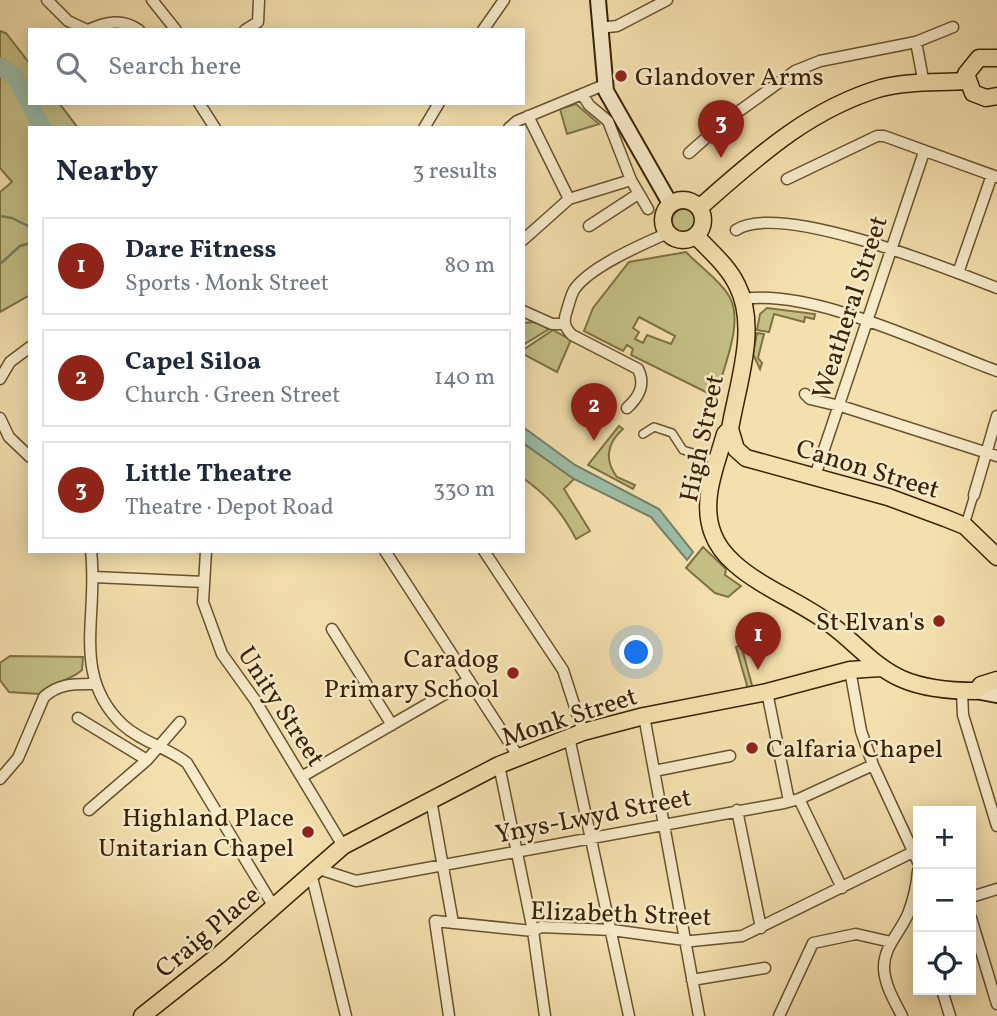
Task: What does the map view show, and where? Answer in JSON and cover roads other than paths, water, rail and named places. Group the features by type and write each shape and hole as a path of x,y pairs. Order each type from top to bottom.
{"main road":[{"path":"598,0 604,85 671,205"},
{"path":"997,58 986,56 973,62 969,67 967,81 979,96 997,96"},
{"path":"699,208 770,145 823,113 882,88 967,81"},
{"path":"683,201 699,208 703,220 696,236 679,240 668,233 664,219 671,205 683,201"},
{"name":"High Street","path":"696,236 728,270 744,299 746,330 730,429 725,434 708,496 709,522 717,543 735,564 833,626 880,668"},
{"name":"Canon Street","path":"730,429 736,449 746,458 888,497 965,526 997,557"},
{"path":"850,670 858,648"},
{"path":"880,668 915,684 997,695"},
{"name":"Monk Street","path":"310,874 343,846 518,755 643,716 767,692 850,670 880,668"},
{"path":"969,691 997,680"},
{"name":"Craig Place","path":"142,1016 310,874"}],"street":[{"path":"47,0 68,21 83,28"},
{"path":"152,0 174,28"},
{"path":"248,28 258,22 258,0"},
{"path":"484,28 504,0"},
{"path":"599,27 617,26 667,0"},
{"path":"92,28 104,23 129,23 136,28"},
{"path":"689,153 724,122 794,71 820,61 916,42 953,27"},
{"path":"916,42 924,83"},
{"path":"512,126 528,116 604,85"},
{"path":"582,94 589,105 608,121 631,180 648,209"},
{"path":"200,105 214,126"},
{"path":"425,126 438,105"},
{"path":"528,116 569,199"},
{"path":"787,179 877,136 994,176 958,272"},
{"name":"Weatheral Street","path":"815,476 888,250 924,152"},
{"path":"525,238 569,199 631,180"},
{"path":"589,226 638,194"},
{"path":"736,230 745,220 828,230 958,272 997,288"},
{"path":"627,408 640,391 642,381 638,369 572,335 565,324 574,289 616,258 668,233"},
{"path":"744,299 761,296 818,304 997,371"},
{"path":"525,313 552,324 565,324"},
{"path":"0,379 10,362 28,348"},
{"path":"805,394 810,399 997,456"},
{"path":"965,526 997,416"},
{"path":"0,418 9,437 28,455"},
{"path":"643,434 654,427 672,433 683,450 716,460"},
{"path":"91,553 94,577 90,662 94,684 104,704 141,739 173,752 187,764 274,907"},
{"name":"Unity Street","path":"206,553 203,601 222,654 255,699 343,846"},
{"path":"386,553 518,755"},
{"path":"485,553 563,670 576,735 590,837 629,1016"},
{"path":"94,577 204,582"},
{"path":"332,629 392,724"},
{"path":"850,670 861,731 873,765 913,852"},
{"path":"303,776 469,680"},
{"path":"0,779 18,758 44,697 52,690 68,684 94,684"},
{"path":"969,691 963,715 997,826"},
{"path":"767,692 794,800 842,888"},
{"path":"643,716 699,1016"},
{"path":"78,719 147,760"},
{"path":"89,810 147,760 157,745 180,722"},
{"path":"654,771 730,756"},
{"path":"499,765 533,931 545,1016"},
{"name":"Ynys-Lwyd Street","path":"310,874 356,881 794,800 873,765"},
{"path":"430,800 453,923"},
{"path":"737,810 761,928"},
{"name":"Elizabeth Street","path":"449,1016 435,921 533,931 541,928 612,930 692,941 742,936 913,852"},
{"path":"310,874 346,1016"},
{"path":"976,895 997,889"},
{"path":"902,1016 884,971 891,942 913,914"},
{"path":"975,932 997,1004"},
{"path":"779,1016 813,943 856,934 891,942"},
{"path":"692,980 765,968"},
{"path":"944,995 950,1016"}],"waterway":[{"path":"0,66 15,77 28,101"},
{"path":"30,105 42,126"},
{"path":"0,216 12,218 28,226"},
{"path":"0,264 20,246 28,244"}],"place":[{"name":"Glandover Arms","path":"621,76"},
{"name":"Little Theatre","path":"721,158"},
{"name":"Capel Siloa","path":"594,441"},
{"name":"St Elvan's","path":"939,621"},
{"name":"Dare Fitness","path":"758,670"},
{"name":"Caradog Primary School","path":"513,673"},
{"name":"Calfaria Chapel","path":"752,748"},
{"name":"Highland Place Unitarian Chapel","path":"308,832"}]}
